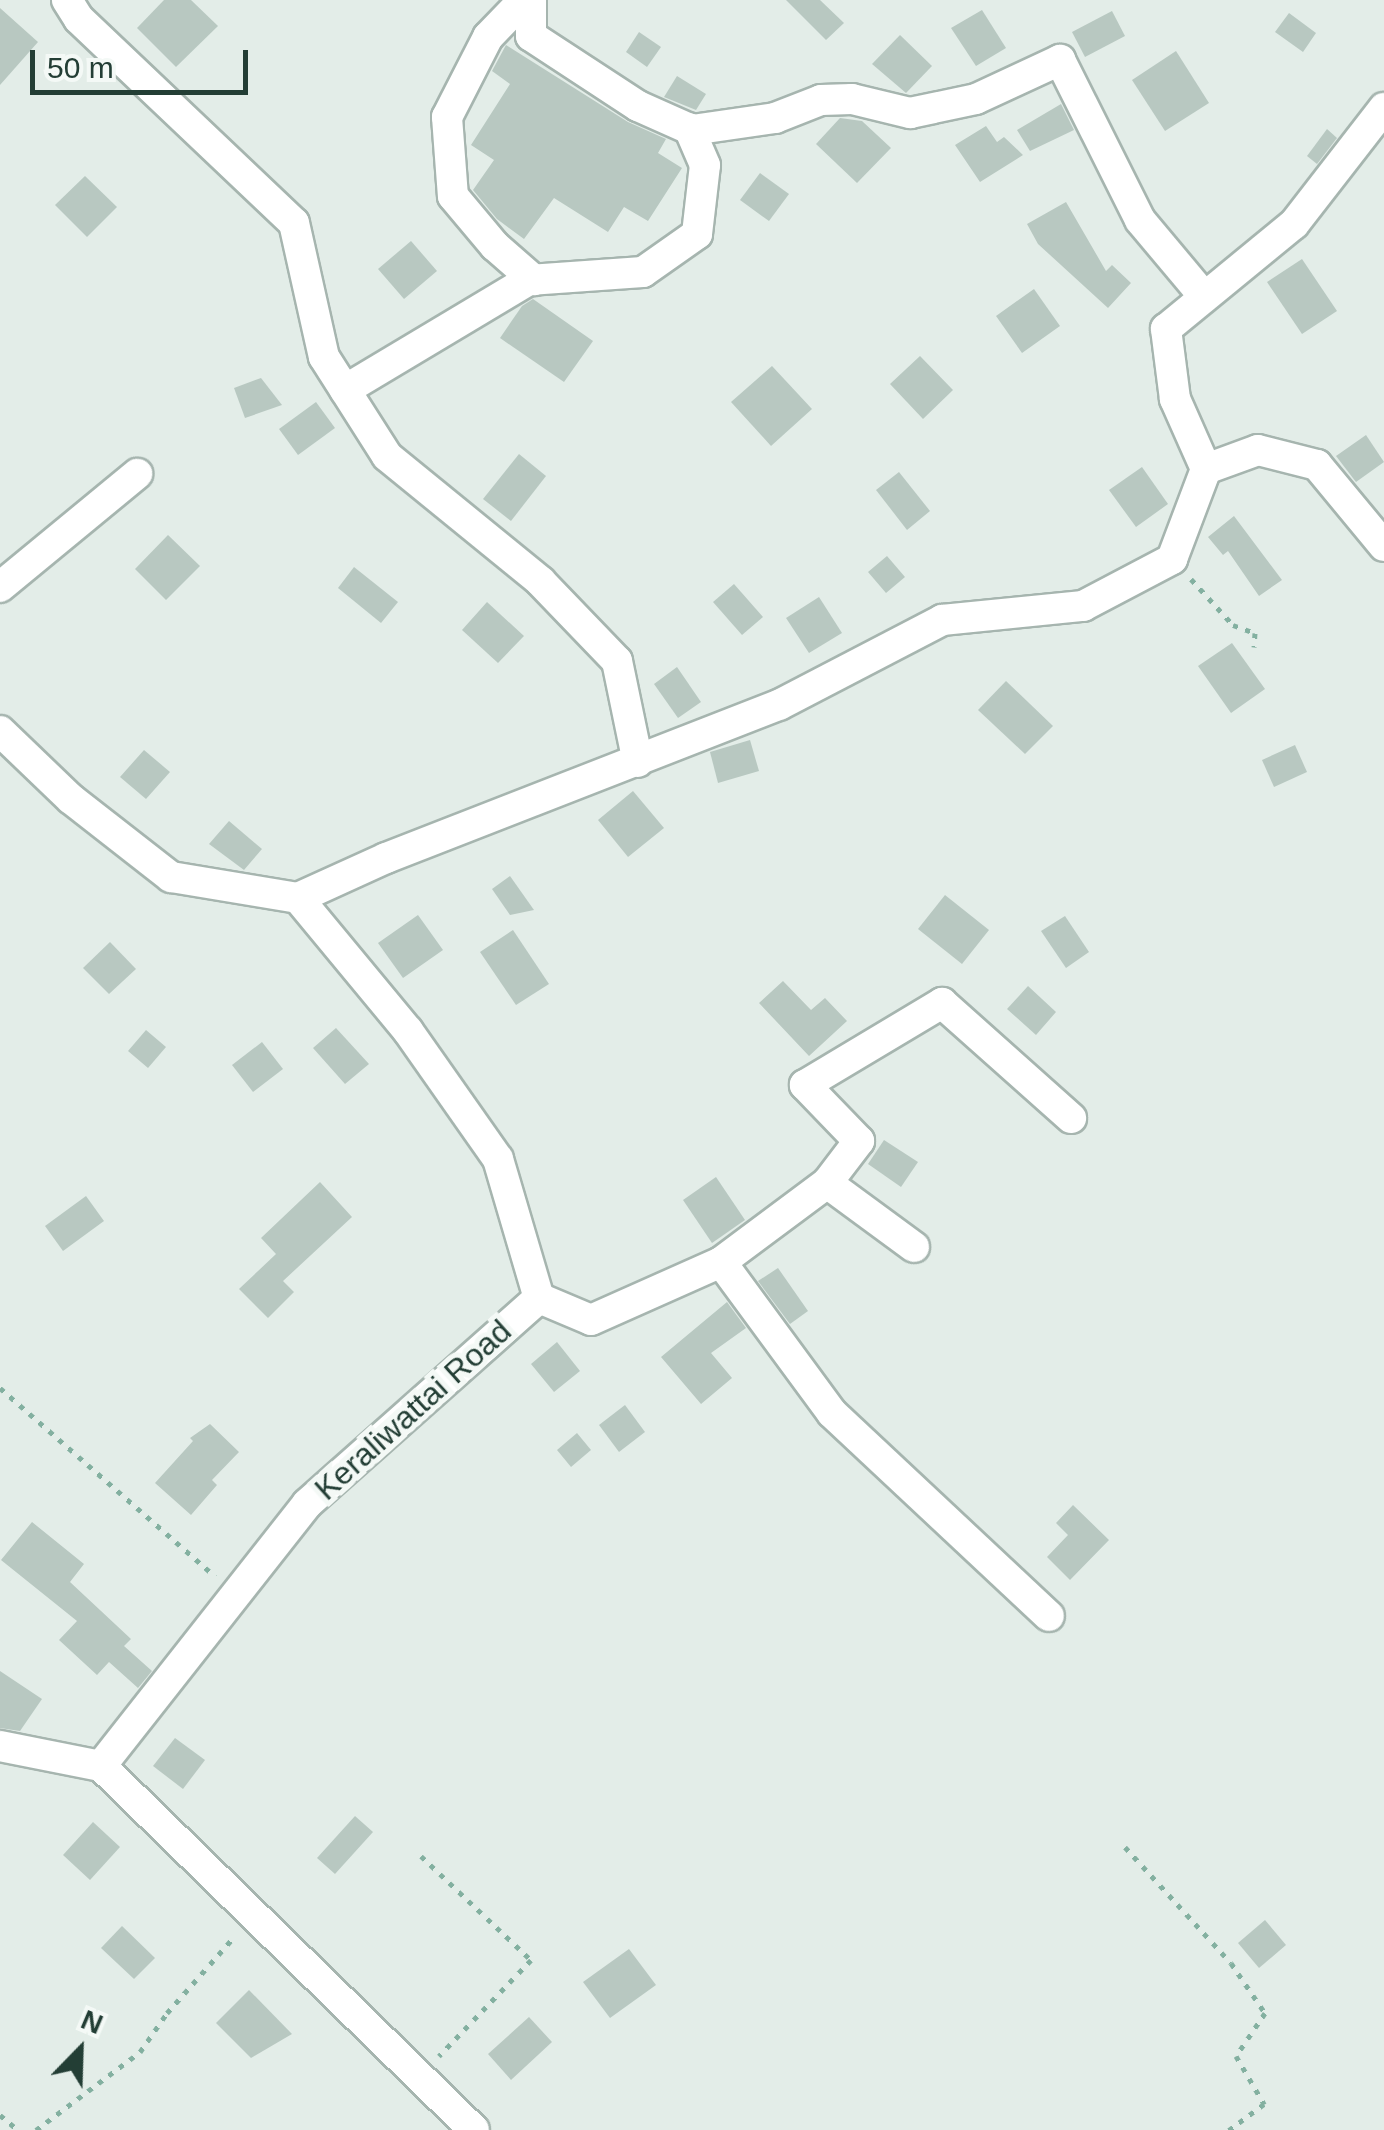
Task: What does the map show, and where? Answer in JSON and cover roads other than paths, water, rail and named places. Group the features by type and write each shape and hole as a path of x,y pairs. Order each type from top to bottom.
{"street":[{"path":"67,0 79,19 294,223 324,357 344,390 387,456 540,582 617,661 638,762"},
{"path":"534,280 495,246 453,196 447,116 488,37 516,8 531,5 531,36 638,106 689,128 776,118 820,100 852,99 910,113 976,99 1060,60 1140,220 1203,295"},
{"path":"0,731 70,799 170,877 298,898 386,858 778,705 942,620 1083,606 1172,559 1206,469 1175,399 1166,329 1294,224 1384,108"},
{"path":"344,390 534,280 643,272 698,234 705,165 689,128"},
{"path":"1206,469 1258,450 1317,466 1384,546"},
{"path":"0,587 137,474"},
{"name":"Keraliwattai Road","path":"102,1766 307,1504 539,1298 498,1160 408,1030 298,898"},
{"path":"539,1298 591,1320 721,1262 827,1183 859,1141 805,1085 942,1003 1071,1118"},
{"path":"827,1183 914,1247"},
{"path":"721,1262 832,1414 1049,1616"},
{"path":"0,1746 102,1766 474,2130"}]}
